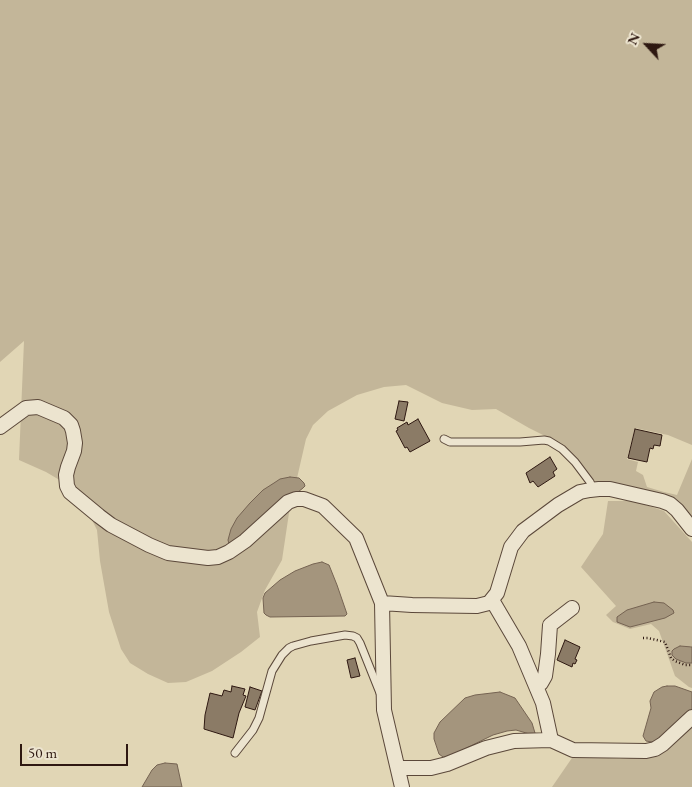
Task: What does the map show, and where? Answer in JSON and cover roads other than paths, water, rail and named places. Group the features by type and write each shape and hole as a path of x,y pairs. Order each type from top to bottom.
{"street":[{"path":"0,427 26,408 38,407 64,418 71,425 75,443 66,475 67,486 70,492 111,525 168,553 208,558 218,557 245,541 288,502 304,499 323,506 356,538 382,603 384,700 387,724 402,787"},
{"path":"382,603 412,606 477,606 489,603 497,593 511,547 522,531 558,504 580,492 592,489 610,489 662,500 677,510 692,530"},
{"path":"492,600 519,646 536,686 543,703 551,740"},
{"path":"536,686 541,683 544,676 550,625 572,608"},
{"path":"398,768 431,768 447,764 486,748 514,741 551,740 573,750 646,751 655,749 663,744 692,717"}],"lane":[{"path":"444,439 450,442 550,441 562,449 575,462 590,482 592,489"},
{"path":"235,753 253,730 259,718 272,671 282,655 293,646 345,635 357,638 377,688 384,700"}]}
